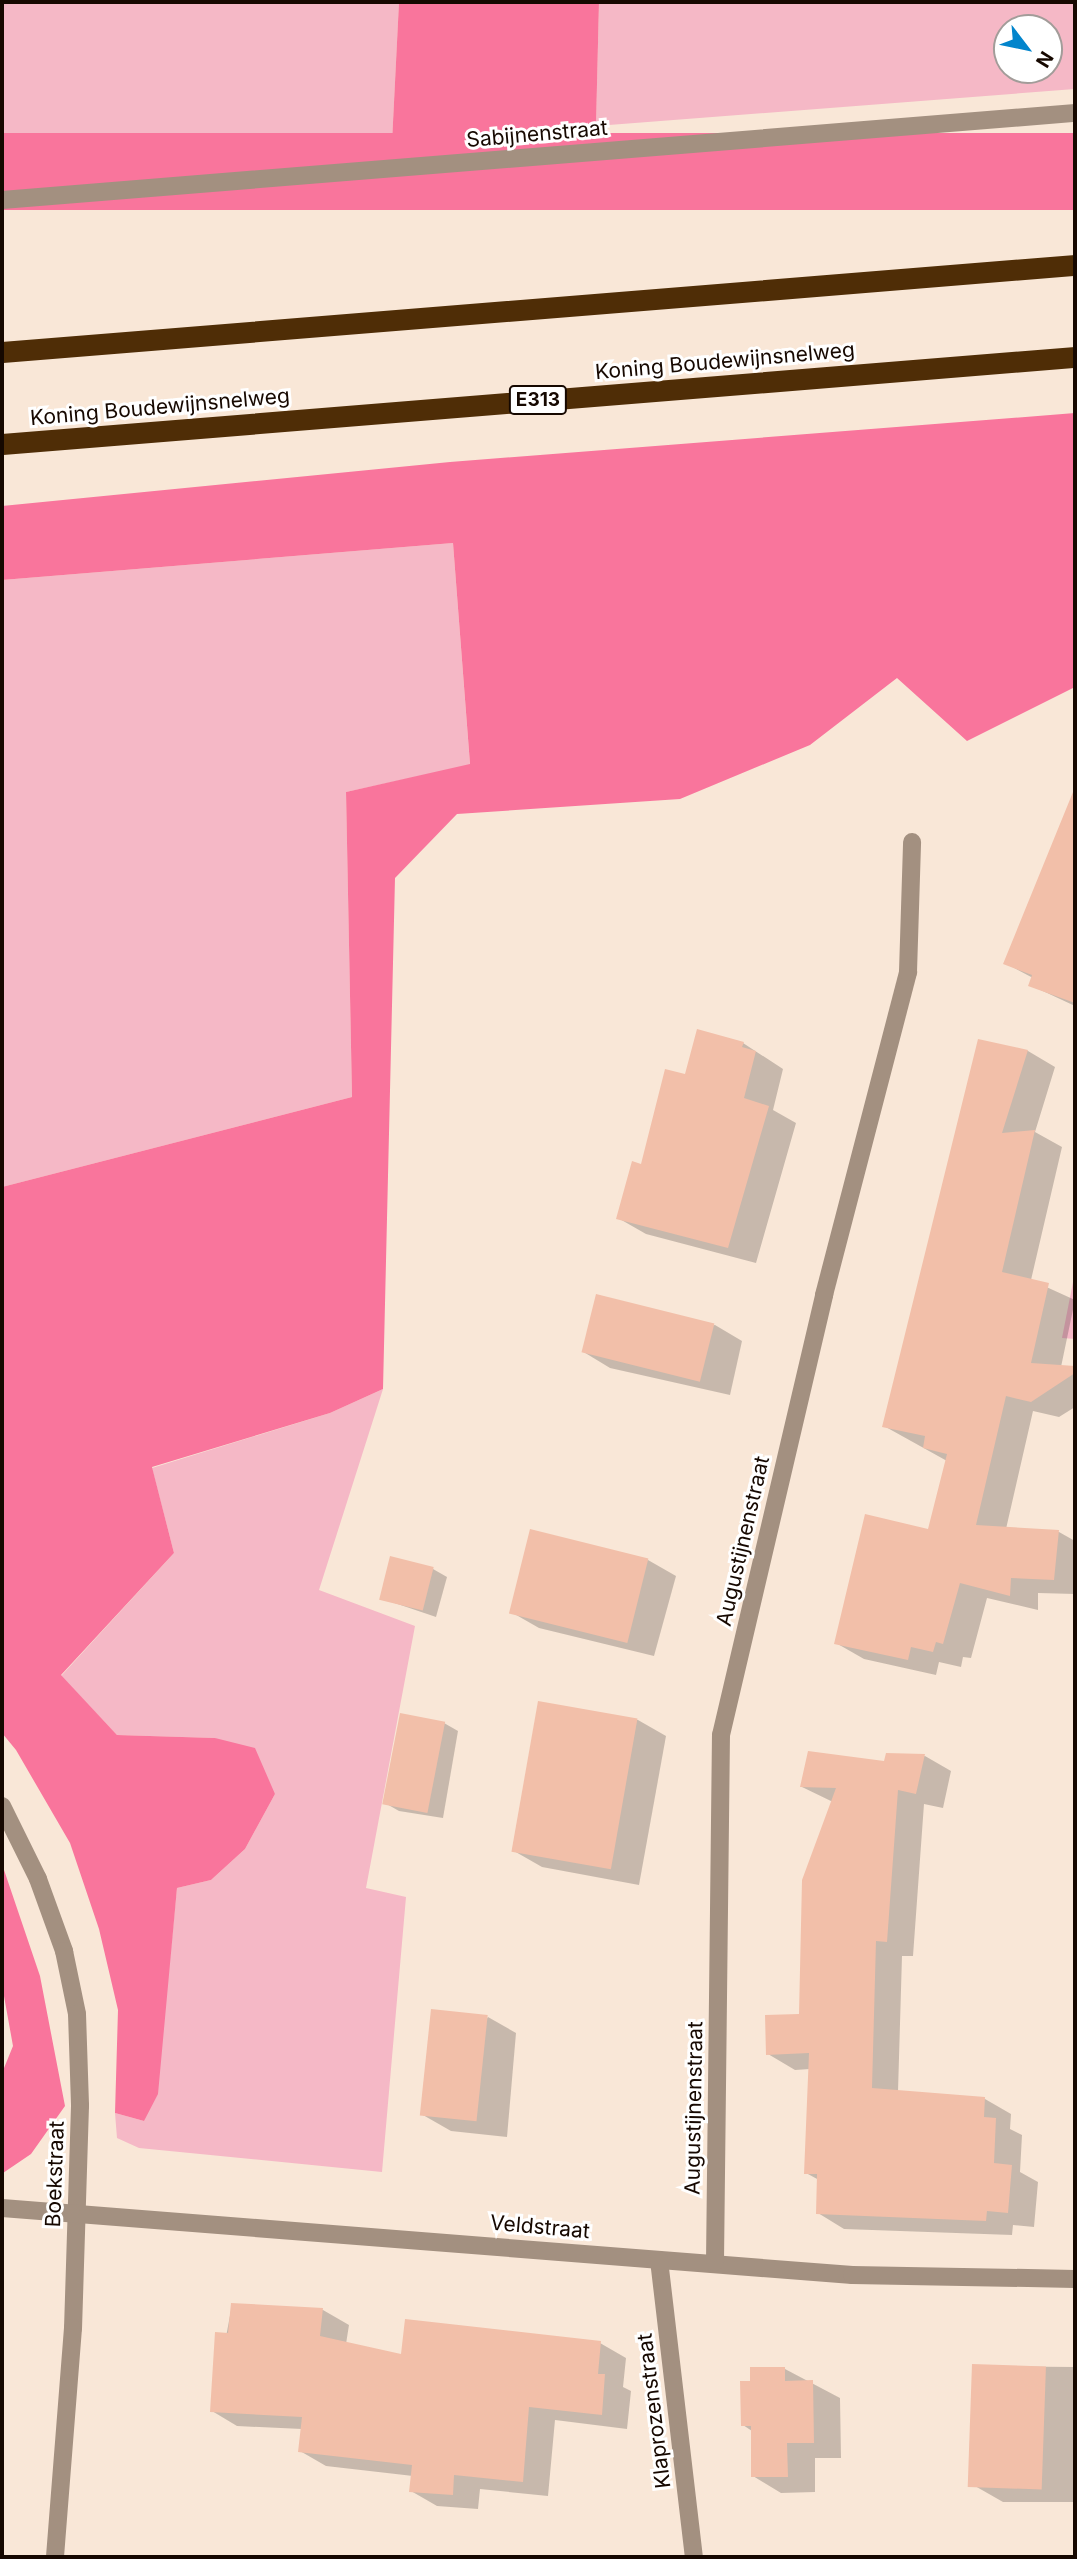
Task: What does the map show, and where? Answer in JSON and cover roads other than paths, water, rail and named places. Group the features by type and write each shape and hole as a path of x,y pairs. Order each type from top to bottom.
{"highway":[{"path":"2,352 1075,265"},
{"name":"Koning Boudewijnsnelweg","path":"2,444 1075,356"}],"street":[{"name":"Sabijnenstraat","path":"2,200 1075,113"},
{"name":"Augustijnenstraat","path":"715,2262 721,1735 824,1295 908,972 912,842"},
{"name":"Boekstraat","path":"2,1806 38,1879 64,1951 77,2014 80,2106 77,2213 55,2557"},
{"name":"Veldstraat","path":"2,2208 852,2274 1075,2279"},
{"name":"Klaprozenstraat","path":"659,2260 694,2557"}]}
